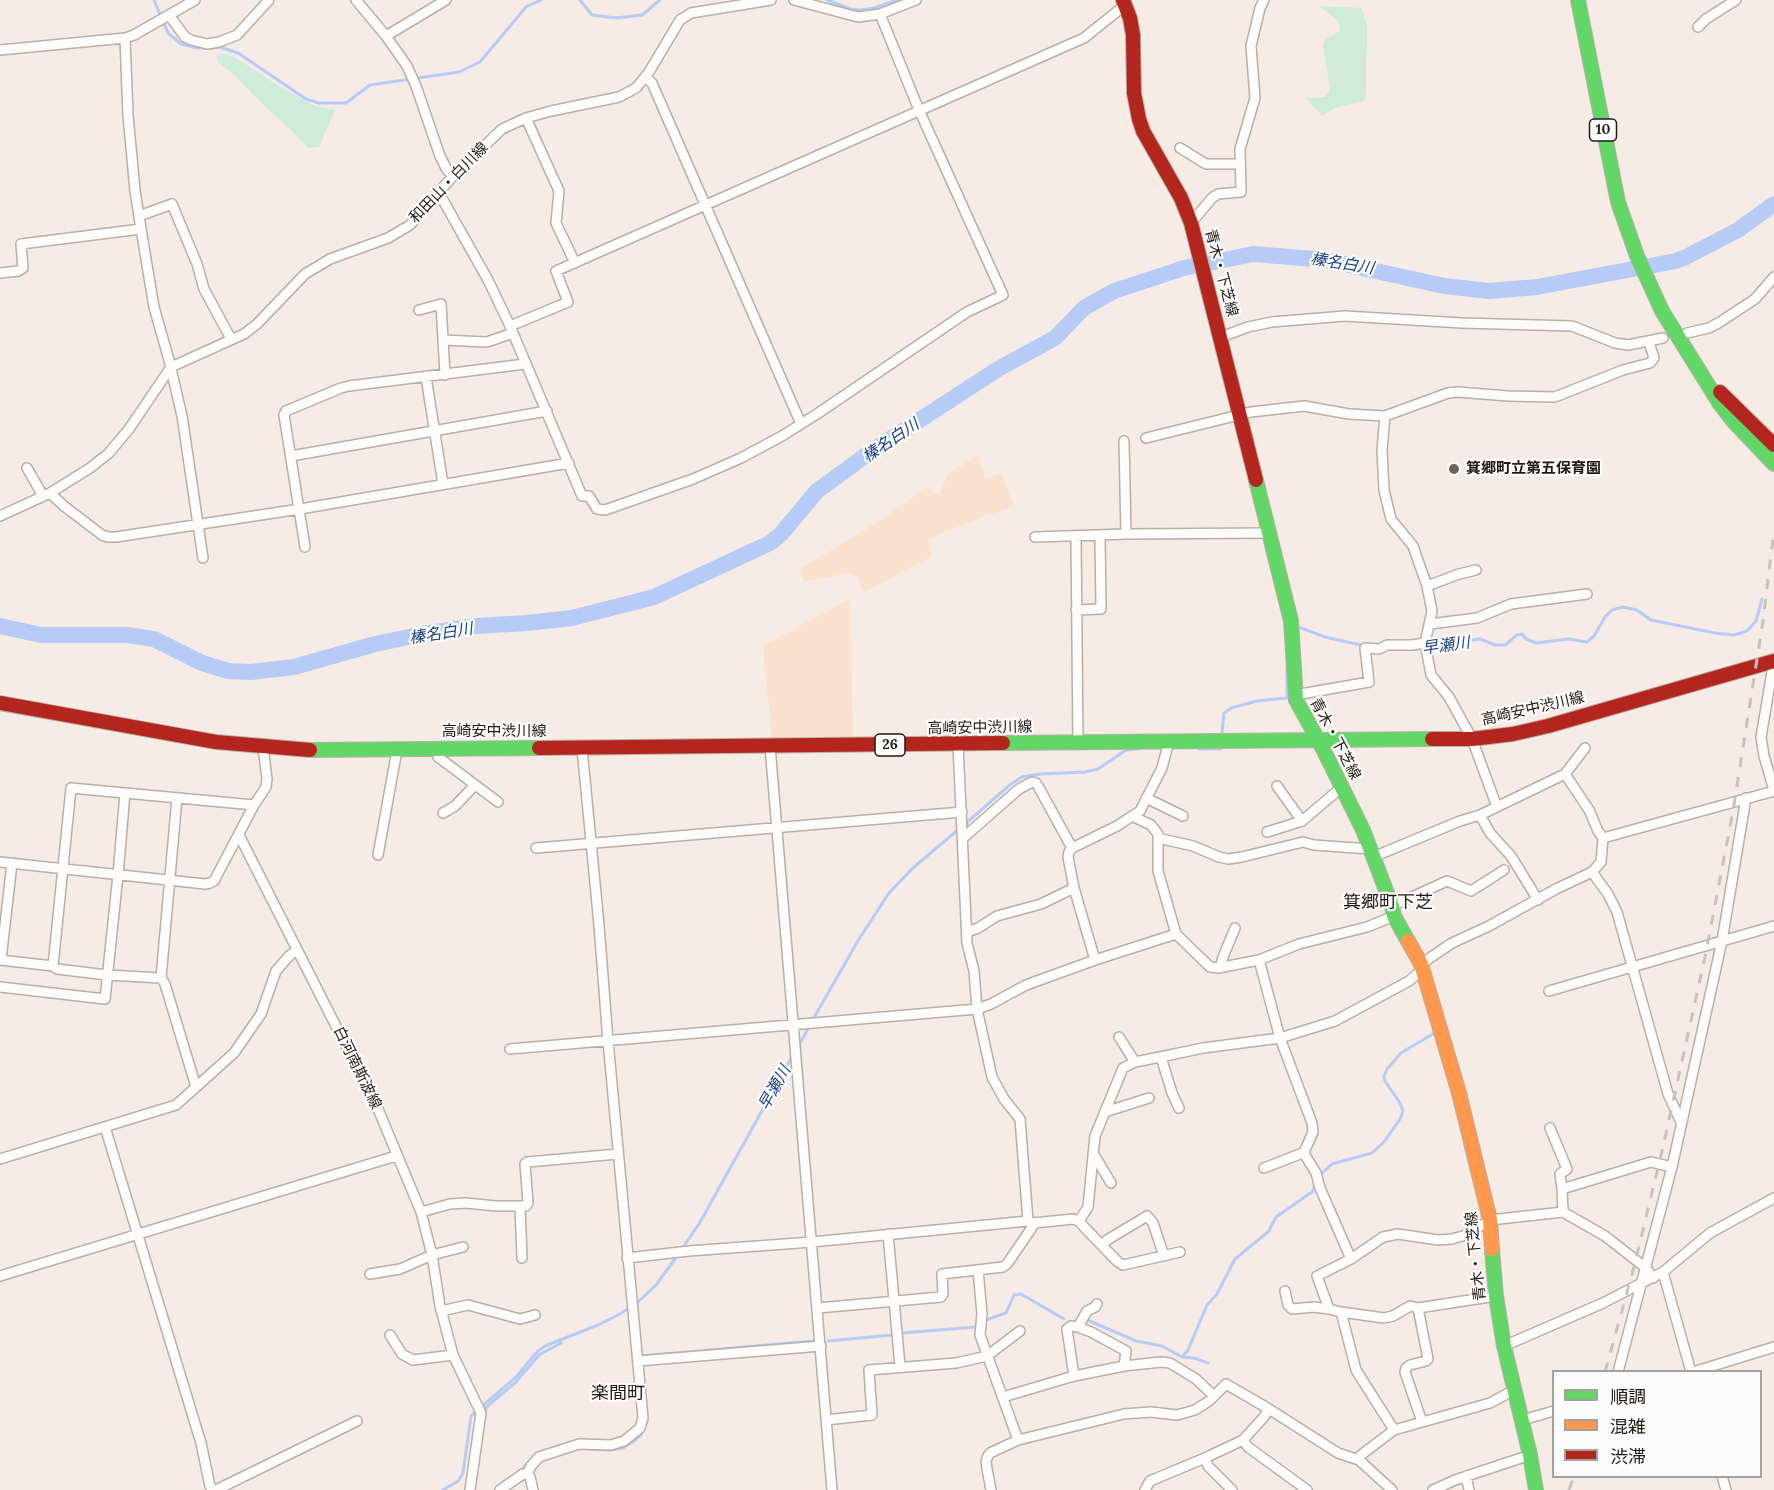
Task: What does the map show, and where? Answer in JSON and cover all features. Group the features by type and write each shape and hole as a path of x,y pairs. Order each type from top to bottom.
{"main road":[{"name":"10","path":"1578,0 1611,169 1625,224 1637,256 1662,311 1694,363 1733,421 1774,464"},
{"name":"青木・下芝線","path":"1124,3 1134,35 1134,93 1139,119 1143,131 1181,198 1191,223 1270,533 1291,621 1294,695 1342,787 1393,911 1422,967 1459,1093 1490,1220 1496,1296 1504,1346 1536,1490"},
{"name":"10","path":"1694,363 1774,445"},
{"name":"高崎安中渋川線","path":"0,703 216,742 305,750 1472,739 1513,734 1548,726 1774,661"}],"street":[{"path":"0,50 124,38 195,0"},
{"path":"166,17 185,37 207,44 237,35 269,0"},
{"path":"356,0 386,36 411,74 440,156 453,176"},
{"path":"386,36 435,3 446,0"},
{"name":"和田山・白川線","path":"171,367 244,334 257,324 305,274 330,259 388,238 410,225 453,176 502,129 525,118 619,97 636,88 680,20 686,16 710,8 771,0"},
{"path":"794,0 813,2 858,17 880,14 916,0"},
{"path":"1191,223 1218,194 1241,192 1240,149 1255,98 1251,46 1264,0"},
{"path":"1698,27 1706,19 1736,0"},
{"path":"443,340 487,342 568,302 555,271 1084,38 1124,3"},
{"path":"439,193 488,280 547,411 582,496 589,496 597,509 605,510 693,479 741,458 801,424 967,312 1003,295 919,110 880,14"},
{"path":"124,38 128,115 139,216 154,307 182,417 203,558"},
{"path":"645,77 652,83 801,424"},
{"path":"525,118 559,191 556,223 575,263"},
{"path":"1180,148 1206,164 1240,164"},
{"path":"139,216 172,204 197,264 204,289 231,339"},
{"path":"0,273 18,271 23,268 21,244 141,229"},
{"path":"1687,333 1709,328 1720,322 1755,299 1774,277"},
{"path":"419,310 441,304 445,375"},
{"path":"1220,333 1272,322 1345,316 1473,324 1572,326 1615,343 1628,345 1663,338"},
{"path":"1146,438 1240,414 1304,406 1349,414 1385,416 1448,393 1555,397 1623,370 1650,363 1654,358 1649,342"},
{"path":"305,547 284,415 286,411 341,388 525,363"},
{"path":"0,516 46,495 90,468 109,453 129,429 171,367"},
{"path":"426,377 443,484"},
{"path":"291,456 547,411"},
{"path":"1385,416 1382,450 1387,509 1391,519 1413,546 1427,586 1432,611 1426,647 1431,675 1449,697 1472,739 1497,807"},
{"path":"1124,441 1126,534"},
{"path":"27,468 46,495 108,537 198,525 569,463"},
{"path":"1035,537 1270,533"},
{"path":"1076,610 1101,609 1100,535"},
{"path":"1076,537 1078,743"},
{"path":"1427,586 1476,570"},
{"path":"1430,624 1477,618 1511,604 1587,594"},
{"path":"1294,695 1369,682 1365,648 1412,645 1426,647"},
{"path":"1603,838 1774,791 1761,737 1774,661"},
{"path":"1095,960 1074,888 1068,857 1072,848 1117,826 1140,811 1162,768 1168,741"},
{"path":"818,1308 941,1297 943,1294 942,1274 1003,1268 1031,1229 1020,1119 1004,1099 992,1077 977,1009 974,971 967,943 958,744"},
{"path":"770,746 797,1025 797,1058 832,1490"},
{"path":"0,862 210,883 214,881 266,787 263,747"},
{"path":"500,1490 527,1474 539,1457 579,1444 611,1445 624,1441 640,1428 643,1418 582,748"},
{"path":"1158,838 1193,846 1228,859 1303,842 1371,853 1460,820 1480,815 1565,774 1585,748"},
{"path":"436,749 438,757 498,802"},
{"path":"378,855 397,750"},
{"path":"1079,1221 1088,1207 1095,1136 1123,1068 1135,1062 1203,1048 1280,1038 1335,1021 1409,981 1422,967 1452,943 1592,872 1601,862 1603,838 1589,810 1565,774"},
{"path":"963,836 1019,789 1032,782 1038,786 1072,848"},
{"path":"443,813 455,806 475,785"},
{"path":"1277,786 1302,821"},
{"path":"1267,831 1302,821 1342,787"},
{"path":"53,966 71,788 254,805"},
{"path":"0,987 105,999 125,793"},
{"path":"177,798 161,978 165,984 196,1087"},
{"path":"1146,798 1183,816"},
{"path":"1618,1370 1672,1167 1722,941 1746,798"},
{"path":"536,848 962,815"},
{"path":"1480,815 1490,833 1511,856 1538,900"},
{"path":"1132,816 1151,825 1158,834 1158,871 1176,934 1210,967 1220,968 1258,960 1299,944 1367,927 1447,881 1471,891 1504,870"},
{"name":"白河南斯波線","path":"239,835 378,1109 421,1212 432,1255 441,1311 453,1354 481,1413 470,1490"},
{"path":"12,863 1,960 107,975 161,978"},
{"path":"1592,872 1608,894 1617,912 1668,1094 1681,1122"},
{"path":"967,932 997,916 1041,904 1074,888"},
{"path":"1549,991 1774,926"},
{"path":"1220,968 1235,928"},
{"path":"510,1049 977,1009 1026,985 1176,934"},
{"path":"0,1159 176,1105 234,1053 261,1014 276,971 297,950"},
{"path":"1258,960 1280,1038 1312,1123 1313,1132 1305,1155 1316,1173 1320,1188 1351,1259"},
{"path":"1119,1037 1135,1062"},
{"path":"1161,1057 1172,1094 1179,1108"},
{"path":"1105,1112 1149,1098"},
{"path":"105,1128 201,1443 210,1486 215,1490 357,1421"},
{"path":"1550,1128 1567,1169 1560,1174 1563,1212"},
{"path":"1264,1168 1305,1152"},
{"path":"1093,1153 1111,1183"},
{"path":"421,1212 450,1204 466,1203 526,1206 528,1203 525,1164 527,1162 618,1154"},
{"path":"0,1276 396,1156"},
{"path":"1562,1189 1651,1162 1672,1167"},
{"path":"1504,1346 1653,1278 1710,1233 1774,1198"},
{"path":"520,1206 522,1258"},
{"path":"1329,1309 1317,1276 1351,1259 1383,1237 1398,1234 1438,1240 1452,1239 1490,1220 1563,1212 1605,1236 1646,1268 1653,1278"},
{"path":"1101,1245 1147,1216 1153,1223 1164,1256"},
{"path":"627,1258 674,1252 1073,1219 1079,1221 1123,1265 1180,1251"},
{"path":"888,1234 900,1366"},
{"path":"370,1274 400,1269 432,1255 463,1247"},
{"path":"978,1270 982,1323 980,1335 1018,1440"},
{"path":"1663,1272 1692,1370"},
{"path":"1285,1291 1288,1305 1292,1309 1314,1307 1384,1318 1393,1316 1410,1306 1418,1308 1496,1296"},
{"path":"1078,1327 1087,1311 1097,1304"},
{"path":"441,1311 468,1305 520,1319 535,1315"},
{"path":"1418,1308 1428,1359 1410,1365 1406,1368 1406,1372 1422,1422"},
{"path":"1341,1312 1356,1370 1394,1430"},
{"path":"1074,1376 1067,1329 1071,1326 1078,1327 1126,1351 1124,1366"},
{"path":"826,1420 872,1415 869,1370 956,1363 987,1356 1020,1332"},
{"path":"390,1335 402,1354 413,1360 453,1354"},
{"path":"638,1361 821,1346"},
{"path":"1695,1370 1774,1347"},
{"path":"1003,1397 1074,1376 1124,1366 1170,1363 1196,1379 1214,1396"},
{"path":"991,1490 986,1461 988,1456 1018,1440 1125,1414 1151,1412 1177,1415 1195,1410 1209,1401 1226,1384 1338,1453 1359,1460 1392,1490"},
{"path":"1359,1460 1361,1455 1394,1430 1490,1403 1514,1390"},
{"path":"1145,1490 1150,1481 1243,1440 1269,1409"},
{"path":"1522,1420 1552,1412"},
{"path":"1243,1440 1248,1447 1307,1490"},
{"path":"1433,1490 1466,1476 1530,1455"},
{"path":"1205,1458 1217,1477 1232,1490"},
{"path":"527,1474 533,1490"},
{"path":"1466,1476 1469,1490"}],"shaded area":[{"path":"978,455 985,478 1002,473 1014,507 928,539 932,556 864,592 857,576 848,573 804,582 800,569 873,525 930,486 933,494 940,493 948,474"},
{"path":"850,599 853,737 772,738 763,646"}],"green space":[{"path":"1319,6 1362,8 1367,27 1366,100 1335,108 1322,116 1306,98 1325,97 1330,90 1323,44 1325,40 1339,31 1340,26 1337,20"},
{"path":"225,54 235,57 280,87 315,106 335,110 319,147 308,148 237,77 218,62 217,55"}],"waterway":[{"path":"154,0 168,33 181,44 205,48"},
{"path":"212,48 220,47 238,53 306,99 319,103 346,103 370,85 459,72 480,62 526,7 541,0"},
{"path":"580,0 592,15 616,18 642,15 660,0"},
{"path":"827,0 860,10 897,0"},
{"name":"榛名白川","path":"0,626 41,635 128,635 154,639 202,663 228,671 251,672 294,667 375,644 423,634 476,626 572,618 654,597 770,543 781,534 817,491 869,453 998,369 1055,338 1084,308 1114,291 1184,268 1253,254 1326,260 1444,286 1489,291 1537,287 1676,261 1738,230 1774,204"},
{"name":"早瀬川","path":"1393,649 1429,649 1480,639 1495,645 1505,645 1517,635 1522,634 1526,639 1536,643 1569,639 1587,642 1594,636 1612,610 1623,607 1637,610 1651,620 1734,635 1747,631 1756,621 1762,599"},
{"name":"早瀬川","path":"1301,628 1325,637 1365,646"},
{"name":"早瀬川","path":"1222,733 1224,713 1231,708 1257,701 1287,698 1287,668"},
{"name":"早瀬川","path":"1199,749 1221,749 1223,747"},
{"name":"早瀬川","path":"965,824 1022,777 1098,769 1126,750 1139,749"},
{"name":"早瀬川","path":"812,1021 859,939 889,893 913,868 960,828"},
{"name":"早瀬川","path":"798,1047 809,1027"},
{"path":"1320,1175 1332,1164 1372,1153 1384,1142 1403,1111 1385,1081 1384,1076 1387,1069 1401,1053 1436,1032"},
{"name":"早瀬川","path":"681,1250 699,1224 793,1055"},
{"path":"1182,1357 1188,1350 1207,1305 1217,1294 1235,1259 1269,1231 1276,1217 1312,1192 1316,1183"},
{"name":"早瀬川","path":"443,1490 458,1481 463,1473 471,1416 516,1377 545,1346 598,1325 637,1303 656,1285 678,1255"},
{"path":"986,1320 1006,1313 1014,1295 1021,1294 1064,1319"},
{"path":"1085,1319 1136,1341 1162,1346 1182,1357 1208,1363"},
{"path":"902,1333 976,1327"},
{"path":"828,1341 893,1335"},
{"name":"早瀬川","path":"485,1416 486,1408 515,1383 539,1355 561,1343 560,1340"},
{"path":"641,1352 641,1356 813,1341"},
{"path":"590,1449 623,1448 641,1435"},
{"path":"520,1471 529,1462"}],"railway":[{"path":"1606,1370 1634,1267 1663,1147 1705,957 1733,811 1763,621 1774,530"},
{"path":"1569,1490 1573,1478"}],"traffic: fast":[{"path":"1578,0 1618,202 1637,256 1662,311 1720,404 1774,464"},
{"path":"1256,480 1291,621 1296,700 1363,830 1394,916 1408,941"},
{"path":"1003,743 1432,739"},
{"path":"310,750 539,748"},
{"path":"1492,1249 1496,1296 1504,1346 1536,1490"}],"traffic: slow":[{"path":"1408,941 1421,964 1459,1093 1490,1220 1492,1249"}],"traffic: jam":[{"path":"1123,0 1133,35 1134,93 1139,119 1143,131 1181,198 1191,223 1256,480"},
{"path":"1720,392 1774,445"},
{"path":"1432,739 1472,739 1513,734 1774,661"},
{"path":"0,703 216,742 310,750"},
{"path":"539,748 1003,743"}],"place":[{"name":"箕郷町立第五保育園","path":"1454,469"}],"district":[{"name":"箕郷町下芝","path":"1388,903"},
{"name":"楽間町","path":"618,1394"}]}
